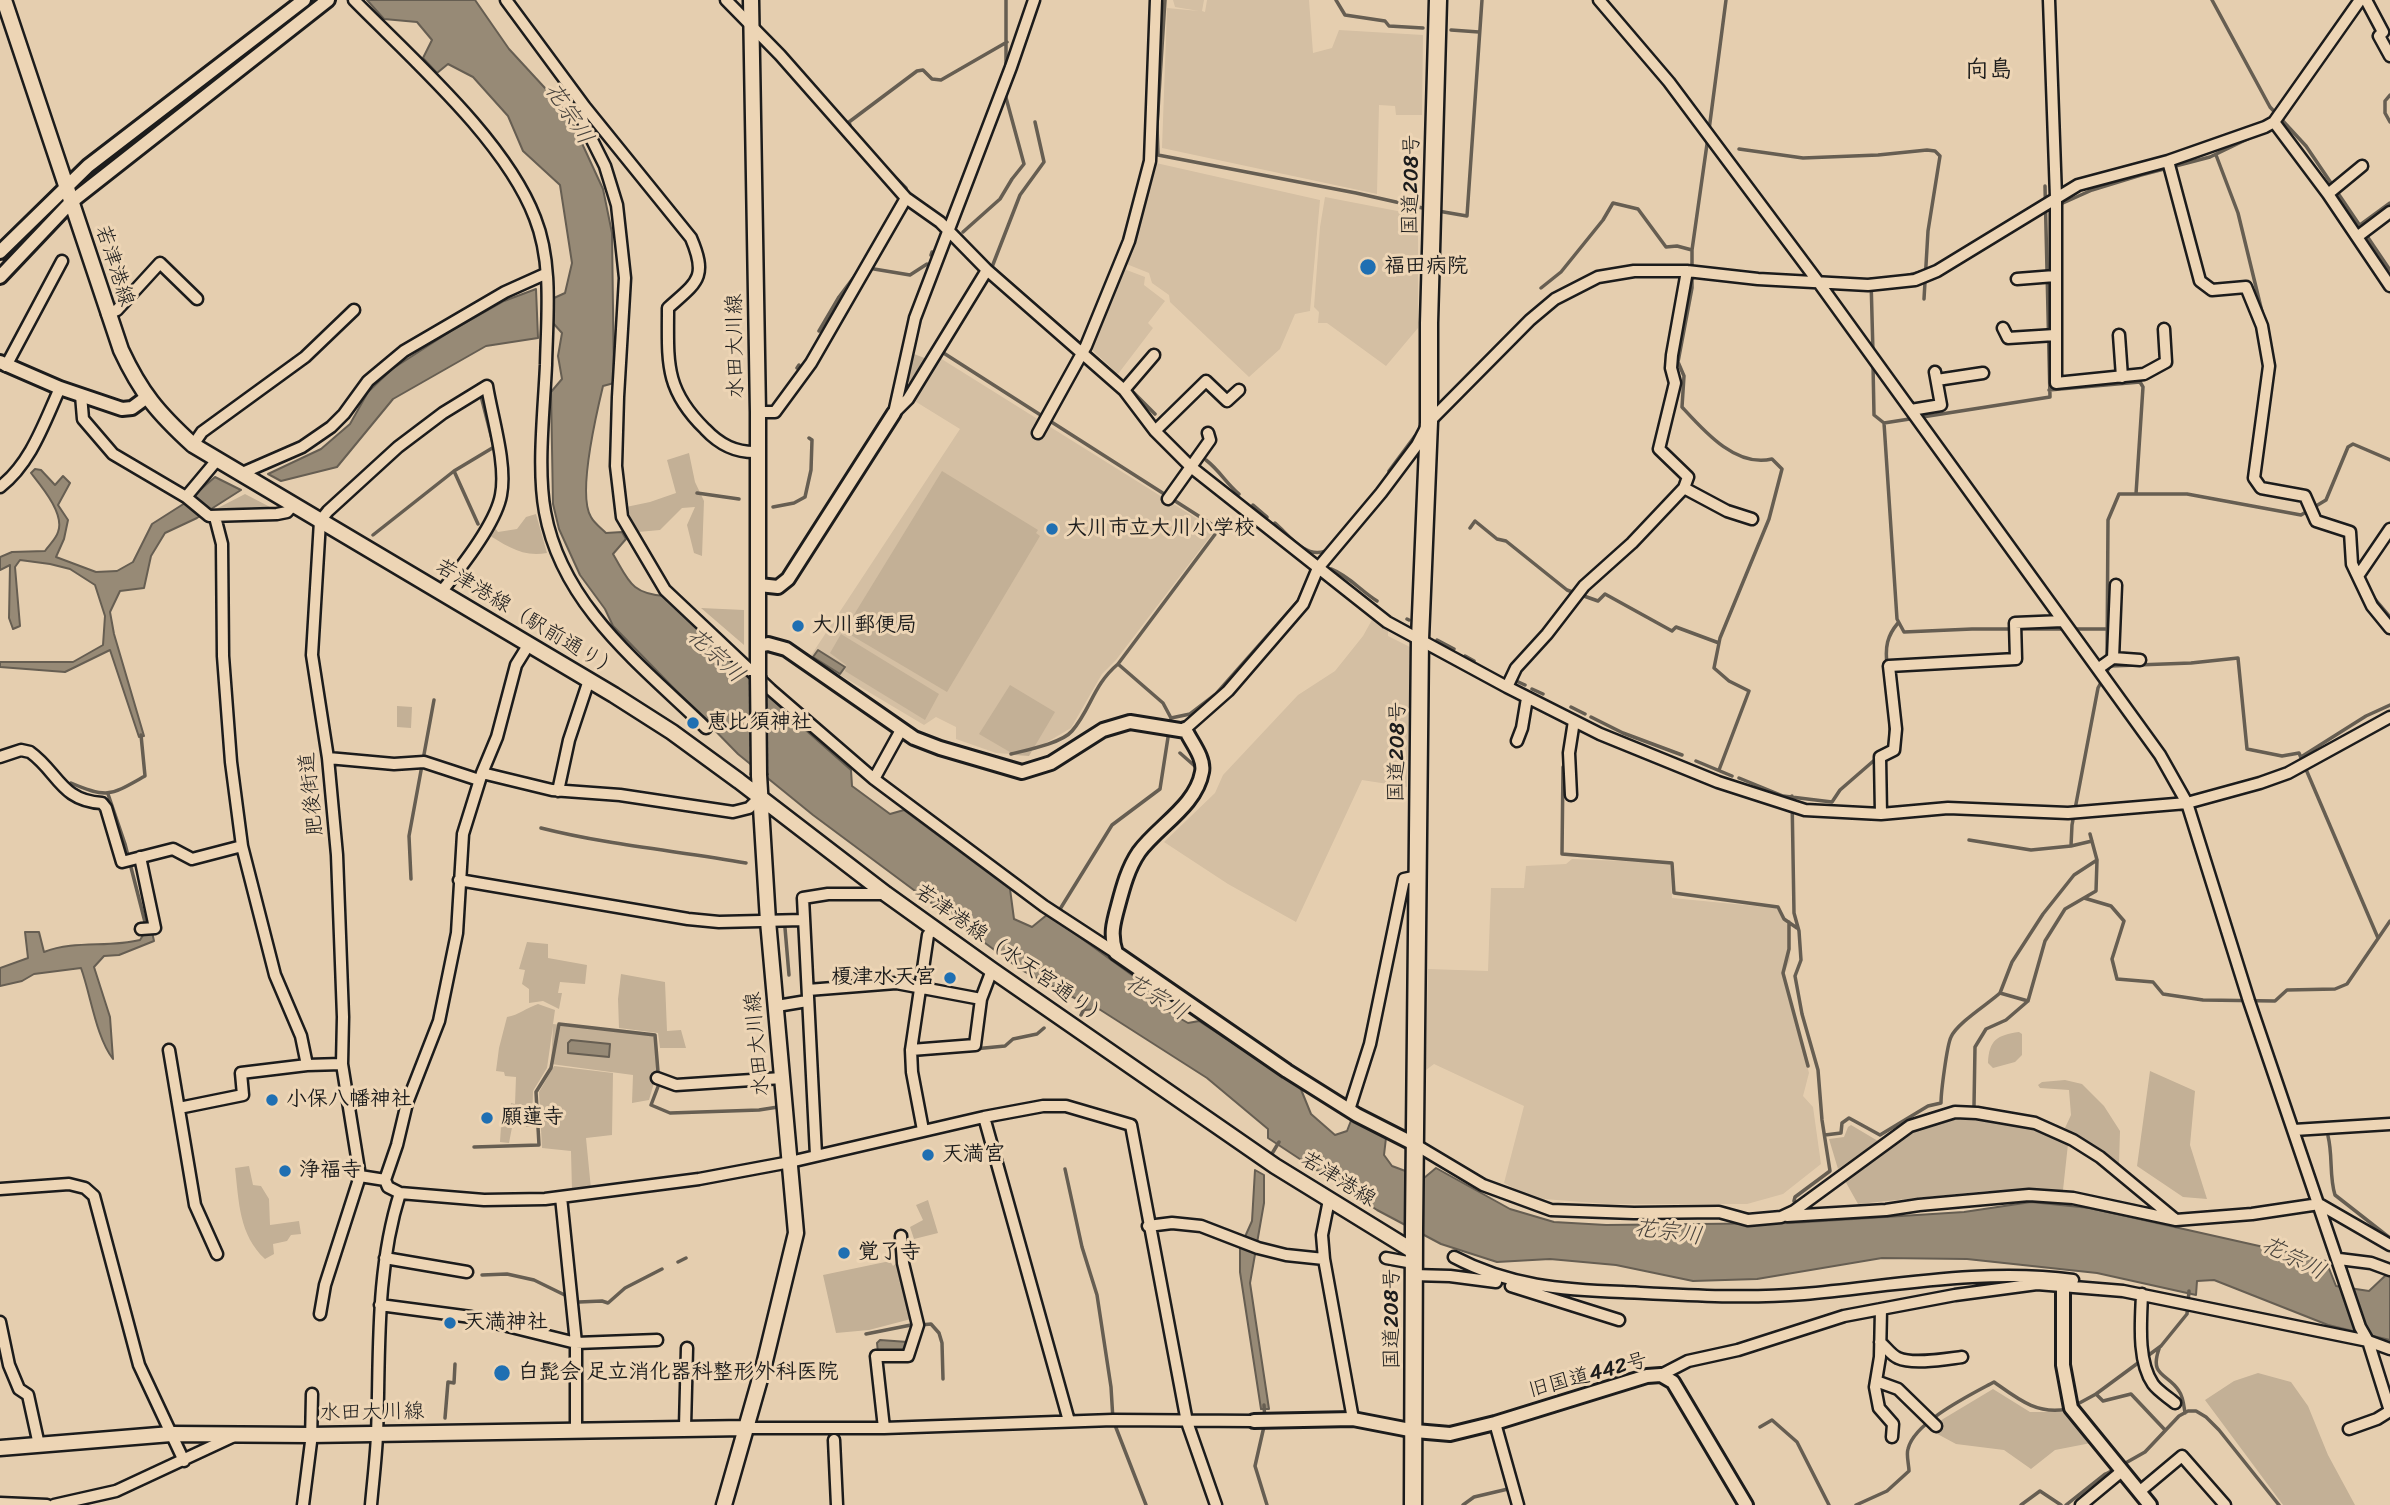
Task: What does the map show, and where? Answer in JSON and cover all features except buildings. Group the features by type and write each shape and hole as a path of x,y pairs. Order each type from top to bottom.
{"highway":[{"name":"国道208号","path":"1413,1505 1420,639 1429,422 1429,323 1438,0"}],"main road":[{"name":"若津港線","path":"4,0 107,314 125,359 159,414 193,445 265,489"},
{"name":"水田大川線","path":"724,1505 764,1365 796,1233 768,921 759,775 758,412 751,0"},
{"name":"若津港線（駅前通り）","path":"265,489 589,680 672,732 760,797"},
{"name":"若津港線（水天宮通り）","path":"760,797 934,929 1242,1143"},
{"name":"若津港線","path":"1242,1143 1329,1200 1413,1263"},
{"name":"水田大川線","path":"0,1448 171,1434 235,1436 746,1428"}],"street":[{"path":"0,277 68,195 88,166 304,0"},
{"path":"0,252 68,195 328,0"},
{"path":"354,0 457,105 493,148 516,182 535,218 544,254 547,312 542,471 544,510 551,539 565,571 584,603 603,627 706,728"},
{"path":"506,0 584,107 691,238 697,252 699,275 695,283 668,308 672,381 687,412 727,448 758,452"},
{"path":"726,0 752,22 906,198 949,231 987,270 1127,387 1155,430 1191,467 1387,622 1527,698 1600,734 1718,782 1792,806 1843,813 1881,814 1948,808 2068,813 2187,803 2288,773 2390,717"},
{"path":"894,413 915,318 1034,0"},
{"path":"1038,433 1084,349 1129,241 1150,161 1156,0"},
{"path":"1599,0 1669,82 1819,283 2063,621 2106,667 2187,803 2249,1001 2390,1411 2349,1429"},
{"path":"2049,0 2051,204 2055,276 2050,335 2056,383 2144,374 2166,362 2164,329"},
{"path":"1185,730 1228,691 1303,604 1318,568 1354,528 1417,446 1429,422 1530,320 1555,299 1598,277 1651,270 1871,285 1916,280 1937,271 2051,204 2078,185 2094,179 2170,166 2277,121 2360,0"},
{"path":"2366,0 2383,32 2379,36 2390,56"},
{"path":"584,107 581,116 583,124 605,166 617,205 625,278 617,452 622,517 665,590 771,690 874,779 1057,914 1233,1035 1349,1110 1483,1185 1551,1210 1719,1212 1748,1220 1886,1210 2029,1195 2073,1198 2176,1220 2252,1214 2319,1203 2390,1245"},
{"path":"2277,121 2390,286"},
{"path":"2170,166 2200,281 2213,290 2246,287 2262,326 2269,366 2254,478 2261,488 2305,496 2316,521 2350,532 2352,564 2360,573 2372,606 2390,628"},
{"path":"2328,194 2362,166"},
{"path":"758,412 775,412 811,363 906,198"},
{"path":"2357,237 2390,212"},
{"path":"62,261 3,364 60,388 122,409 132,408 147,397"},
{"path":"107,314 117,310 160,264 197,299"},
{"path":"759,586 778,587 788,579 894,413 908,399 987,270"},
{"path":"1507,687 1516,668 1547,634 1584,586 1632,542 1684,488 1688,477 1659,449 1675,383 1671,368 1672,355 1691,272"},
{"path":"244,477 302,447 331,427 368,381 404,351 505,292 545,275"},
{"path":"2017,279 2055,276"},
{"path":"193,445 202,432 305,357 354,310"},
{"path":"2003,328 2008,338 2050,335"},
{"path":"2119,335 2122,377"},
{"path":"1127,387 1154,355"},
{"path":"1915,416 1941,405 1936,376 1983,373"},
{"path":"1155,430 1206,382 1227,401 1239,390"},
{"path":"320,522 328,511 398,447 443,413 487,387 499,448 502,492 496,515 441,592"},
{"path":"0,487 13,477 26,461 60,388"},
{"path":"81,395 83,419 113,454 186,497 212,517 222,544 223,656 242,846 275,975 300,1035 307,1065"},
{"path":"1170,496 1210,440 1208,433"},
{"path":"186,497 217,460"},
{"path":"1684,488 1727,511 1752,519"},
{"path":"212,517 277,514 287,512 292,506"},
{"name":"肥後街道","path":"320,522 312,655 328,758 337,855 344,1017 342,1064 360,1176"},
{"path":"2360,573 2390,529"},
{"path":"2106,667 2116,585"},
{"path":"1881,814 1880,757 1894,750 1896,729 1889,666 2016,659 2015,623 2063,621"},
{"path":"529,644 516,665 497,737 480,777 463,834 458,880 457,933 439,1021 407,1103 385,1180 388,1187 400,1193 484,1200 545,1199 699,1179 790,1162 923,1130 1043,1106 1066,1106 1131,1125 1187,1422 1216,1505"},
{"path":"759,646 768,644 786,649 901,730 940,748 1022,772 1051,763 1103,730 1130,722 1185,730"},
{"path":"2106,667 2140,660"},
{"path":"558,791 569,740 589,680"},
{"path":"1517,741 1527,698"},
{"path":"1571,795 1569,753 1574,721"},
{"path":"874,779 901,730"},
{"path":"1116,953 1110,934 1125,880 1139,852 1189,797 1198,785 1203,771 1202,760 1185,730"},
{"path":"0,757 21,750 30,752 73,795 84,802 102,803 106,808 122,862 173,849 192,859 242,846"},
{"path":"328,758 394,764 421,762 480,777 558,791 620,794 733,812 749,808 760,797"},
{"path":"134,859 153,912 155,928 145,929"},
{"path":"1349,1110 1370,1044 1404,879 1418,876"},
{"path":"458,880 688,919 719,922 803,920"},
{"path":"816,1155 803,898 828,894 886,894"},
{"path":"923,1130 912,1072 911,1050 928,935 934,929"},
{"path":"911,1050 975,1045 981,999 992,970"},
{"path":"777,1006 808,995 896,983 981,999"},
{"path":"169,1050 195,1205 217,1254"},
{"path":"179,1108 243,1095 241,1073 307,1065 342,1064"},
{"path":"657,1078 676,1085 782,1078"},
{"path":"1781,1217 1794,1211 1910,1126 1955,1112 2035,1122 2073,1140 2100,1157 2176,1220"},
{"path":"984,1117 1069,1421"},
{"path":"2294,1130 2390,1124"},
{"path":"320,1314 325,1285 360,1176 385,1180"},
{"path":"0,1189 69,1184 85,1188 94,1196 139,1365 184,1461"},
{"path":"371,1505 377,1434 380,1304 392,1218 400,1193"},
{"path":"561,1197 576,1343 576,1430"},
{"path":"1329,1200 1322,1235 1324,1259 1353,1419"},
{"path":"1148,1226 1172,1223 1201,1226 1286,1255 1324,1259"},
{"path":"884,1428 876,1356 908,1356 918,1325 905,1274 901,1236"},
{"path":"1454,1257 1497,1280 1619,1320"},
{"path":"385,1258 467,1272"},
{"path":"1387,1258 1497,1280 1574,1290 1701,1296 1800,1294 2027,1274 2116,1286 2123,1291"},
{"path":"2339,1259 2371,1263 2390,1269"},
{"path":"1661,1375 1689,1361 1738,1350 1844,1316 1955,1295 2037,1284 2142,1294 2368,1341 2390,1349"},
{"path":"2063,1285 2063,1365 2071,1408 2150,1505"},
{"path":"2142,1294 2140,1340 2145,1363 2153,1384 2175,1403"},
{"path":"380,1304 471,1317 576,1343 657,1340"},
{"path":"1881,1309 1875,1387 1879,1408 1893,1424 1892,1437"},
{"path":"0,1322 9,1365 19,1389 28,1395 39,1445"},
{"path":"1880,1342 1896,1357 1906,1360 1962,1357"},
{"path":"685,1427 687,1348"},
{"name":"旧国道442号","path":"1254,1421 1353,1419 1415,1431 1450,1434 1495,1423 1647,1376 1661,1375 1672,1382 1746,1505"},
{"path":"1876,1381 1898,1389 1936,1426"},
{"path":"303,1505 311,1442 312,1394"},
{"path":"746,1428 884,1428 1069,1421 1254,1421"},
{"path":"1495,1423 1518,1505"},
{"path":"59,1505 116,1491 235,1436"},
{"path":"834,1440 837,1505"},
{"path":"2139,1492 2182,1456 2225,1505"},
{"path":"2081,1505 2119,1467"},
{"path":"0,1503 47,1505"}],"shaded area":[{"path":"1173,0 1204,0 1202,11 1205,12 1207,0 1309,0 1313,53 1332,48 1339,30 1423,35 1422,115 1396,115 1395,106 1379,105 1377,194 1162,148 1167,8 1199,11 1175,7"},
{"path":"1156,163 1320,200 1310,311 1295,314 1280,349 1249,377 1170,302 1169,295 1152,283 1149,273 1124,263"},
{"name":"福田病院","path":"1325,197 1418,215 1418,328 1386,366 1327,323 1318,323 1319,312 1314,307"},
{"path":"1124,269 1145,277 1144,285 1165,301 1148,323 1153,328 1118,374 1090,348"},
{"path":"914,354 927,359 913,383 908,382"},
{"path":"940,358 1215,530 1116,660 1102,674 1071,728 1039,747 1011,754 996,753 956,739 956,727 936,717 924,725 810,657 960,429 913,400"},
{"path":"689,453 695,482 704,501 702,556 694,553 687,525 695,507 682,508 660,530 638,532 626,507 676,493 667,460"},
{"path":"942,471 1038,530 1036,533 1040,536 947,692 844,631"},
{"path":"245,494 270,507 216,509"},
{"path":"536,514 547,553 522,552 485,533 492,524 498,532 517,529 526,517"},
{"path":"701,608 744,610 744,645"},
{"path":"1373,618 1388,630 1388,636 1410,647 1407,787 1362,780 1296,922 1228,884 1164,842 1215,793 1223,775 1298,695 1335,671 1363,636"},
{"path":"841,634 939,694 925,720 845,671 846,665 830,653"},
{"path":"1010,685 1055,712 1029,756 1015,755 979,734"},
{"path":"397,706 412,707 411,728 397,727"},
{"path":"1572,859 1670,863 1672,898 1776,908 1789,927 1790,960 1784,973 1809,1073 1803,1096 1813,1107 1821,1164 1783,1194 1747,1204 1608,1204 1544,1199 1523,1193 1504,1183 1524,1106 1434,1064 1426,1070 1428,969 1488,971 1491,888 1524,888 1526,866 1566,864"},
{"path":"527,942 548,944 548,958 587,965 585,984 560,982 558,993 562,993 559,1009 543,1001 529,1003 529,989 522,984 525,970 519,969"},
{"path":"621,974 665,982 667,1031 681,1030 686,1048 660,1048 658,1033 619,1028"},
{"path":"538,1004 555,1010 553,1024 655,1035 659,1066 649,1100 632,1103 633,1075 551,1064 553,1026 547,1068 533,1091 532,1126 526,1127 525,1119 514,1117 509,1143 500,1142 502,1111 510,1110 511,1103 515,1104 516,1077 505,1076 504,1072 496,1071 507,1017"},
{"path":"2019,1032 2022,1034 2022,1055 2015,1062 1993,1068 1988,1063 1992,1044 2000,1037"},
{"path":"554,1066 613,1073 612,1135 586,1138 591,1189 572,1191 571,1151 542,1148 539,1092"},
{"path":"2150,1071 2195,1091 2190,1145 2207,1199 2183,1197 2137,1166"},
{"path":"2065,1080 2082,1084 2104,1106 2120,1131 2119,1164 2065,1128 2071,1115 2069,1090 2040,1088 2038,1085 2042,1082"},
{"path":"1937,1119 2021,1125 2068,1144 2063,1190 1987,1191 1858,1204 1844,1179 1899,1138"},
{"path":"1851,1125 1878,1141 1838,1169 1829,1139 1844,1137"},
{"path":"249,1166 253,1185 261,1186 269,1199 270,1225 299,1221 301,1234 291,1235 287,1241 273,1244 274,1254 265,1259 256,1250 245,1229 239,1205 235,1168"},
{"path":"928,1200 938,1233 914,1239 910,1227 923,1220 916,1205"},
{"path":"890,1261 893,1266 898,1262 911,1319 869,1330 836,1333 823,1275"},
{"path":"2258,1373 2291,1382 2308,1406 2328,1455 2355,1505 2283,1505 2205,1400 2234,1381"},
{"path":"1993,1389 2030,1412 2065,1412 2091,1443 2055,1450 2031,1469 2004,1450 1956,1444 1930,1430 1943,1419"}],"water":[{"name":"花宗川","path":"367,0 475,0 509,49 568,113 603,189 612,233 614,383 603,386 587,472 587,506 592,519 606,533 622,532 626,539 613,554 632,584 645,592 665,596 792,718 851,770 852,786 890,814 904,810 1010,889 1014,919 1032,927 1048,914 1147,986 1148,1000 1188,1023 1199,1021 1300,1087 1311,1114 1335,1135 1347,1131 1352,1118 1386,1138 1384,1155 1392,1166 1424,1178 1436,1168 1510,1209 1554,1222 1606,1225 1791,1223 1964,1212 2031,1202 2090,1208 2326,1261 2336,1286 2369,1291 2386,1275 2390,1277 2390,1340 2328,1325 2214,1280 2197,1281 2196,1295 2097,1273 1967,1259 1882,1258 1757,1279 1693,1281 1616,1265 1550,1259 1497,1262 1441,1244 1377,1210 1268,1138 1268,1129 1207,1078 1099,1009 1085,1010 1082,1002 1020,969 813,815 738,754 613,626 605,609 580,575 559,529 553,504 551,392 562,379 558,356 562,333 553,323 554,298 565,293 572,263 560,185 523,151 508,116 473,77 448,64 437,73 423,58 432,40 417,22 384,19"},
{"path":"536,289 538,338 486,346 393,399 337,467 281,481 268,474 321,449 350,424 368,392 392,369 504,301"},
{"path":"35,469 41,470 55,485 63,476 70,483 58,505 68,520 56,557 96,572 117,571 133,562 152,524 185,503 215,477 241,490 197,518 165,533 151,556 144,588 120,591 110,612 144,736 139,737 110,650 65,672 0,667 0,662 73,662 103,645 105,616 95,585 70,569 50,564 20,560 15,567 20,626 13,629 9,618 10,565 0,570 0,557 12,552 45,551 56,537 59,525 51,501 31,473"},
{"path":"818,650 845,667 840,674 813,657"},
{"path":"25,932 39,932 44,952 68,946 140,940 145,932 152,932 154,941 119,955 104,956 94,967 110,1017 113,1059 98,1028 81,968 34,974 22,981 0,986 0,968 28,958"},
{"path":"571,1040 610,1044 609,1057 568,1053 568,1043"},
{"path":"1255,1170 1264,1175 1264,1203 1250,1283 1269,1409 1261,1409 1240,1272 1240,1248 1252,1221"},
{"path":"880,1340 908,1342 907,1352 878,1353 877,1343"}],"waterway":[{"path":"1006,0 1006,68"},
{"path":"1165,0 1157,126 1158,155 1427,209"},
{"path":"1336,0 1345,15 1385,21 1389,26 1423,28"},
{"path":"1438,211 1467,216 1482,0"},
{"path":"1709,130 1726,0"},
{"path":"2212,0 2270,107 2306,146 2390,270"},
{"path":"1451,30 1479,32"},
{"path":"851,129 849,122 917,71 923,70 932,79 941,80 1007,42"},
{"path":"963,232 1000,199 1024,164 1005,94"},
{"path":"2390,95 2385,101 2385,113 2390,122"},
{"path":"1035,122 1044,162 1020,195 992,267 1115,374 1155,414"},
{"path":"2045,211 2092,190 2210,157 2262,132"},
{"path":"1541,288 1561,272 1603,220 1613,203 1638,209 1666,247 1677,246 1692,250 1708,137"},
{"path":"1739,149 1803,158 1935,151 1940,156 1928,231 1924,299"},
{"path":"2216,155 2238,213 2264,320"},
{"path":"882,164 906,188 907,194"},
{"path":"1873,364 1874,415 1884,423 2050,397 2045,186"},
{"path":"2360,225 2390,203"},
{"path":"1692,250 1692,288 1678,362 1684,376 1682,407 1700,427 1734,453 1746,458 1772,459 1782,469 1769,519 1720,638 1714,668 1729,681 1749,691 1719,770"},
{"path":"874,269 910,275 927,264"},
{"path":"819,331 860,269"},
{"path":"1902,277 1924,271"},
{"path":"1873,353 1871,279 1884,279"},
{"path":"942,352 1219,529 1118,664 1103,680 1072,731 1053,742 1011,754"},
{"path":"2049,390 2140,382 2143,387 2136,494"},
{"path":"373,535 454,471 494,447 481,396"},
{"path":"1884,423 1897,619 1904,632 2106,629"},
{"path":"1389,471 1415,436"},
{"path":"773,507 794,503 805,497 811,470 812,440 809,438"},
{"path":"1969,840 2031,850 2071,846 2072,825 2098,688 2110,666 2107,662 2108,520 2119,494 2187,494 2301,515 2326,500 2348,447 2353,444 2390,460"},
{"path":"1206,460 1239,494"},
{"path":"454,471 478,524"},
{"path":"697,493 739,499"},
{"path":"1253,505 1267,517"},
{"path":"1470,528 1475,521 1497,539 1506,541 1567,590 1598,601 1605,594 1672,631 1676,627 1719,643"},
{"path":"1275,523 1304,549 1318,553 1325,551"},
{"path":"1331,569 1377,601"},
{"path":"1171,718 1190,714 1216,694 1299,600 1304,588"},
{"path":"2373,597 2390,617"},
{"path":"1887,664 1888,642 1898,623"},
{"path":"1437,640 1454,649"},
{"path":"1465,656 1474,661"},
{"path":"2110,666 2238,658 2247,749 2282,756 2299,753 2378,938"},
{"path":"1057,914 1112,825 1160,789 1171,718 1163,703 1118,664"},
{"path":"1514,680 1525,685"},
{"path":"1532,689 1543,694"},
{"path":"411,879 409,836 434,700"},
{"path":"2301,757 2366,716 2390,705"},
{"path":"1571,707 1585,714"},
{"path":"1890,713 1890,741"},
{"path":"1591,717 1623,733 1682,755"},
{"path":"71,783 93,791 109,793 145,776 141,735"},
{"path":"1180,753 1197,768"},
{"path":"1739,778 1783,796 1832,802 1840,790 1878,757"},
{"path":"1696,761 1732,776"},
{"path":"1563,767 1562,854 1672,863 1674,893 1778,907 1784,919 1797,928"},
{"path":"108,794 125,844 146,926"},
{"path":"1792,796 1794,913 1799,931 1801,960 1795,976 1802,1014 1818,1070 1830,1171 1795,1197 1794,1201"},
{"path":"541,828 746,863"},
{"path":"1974,1106 1975,1047 1986,1029 2006,1020 2028,1001 2045,941 2065,909 2096,891 2097,860 2090,834"},
{"path":"2071,846 2092,841"},
{"path":"2028,1001 2000,993 2012,962 2043,914 2074,875 2097,860"},
{"path":"2084,898 2111,906 2124,921 2112,959 2117,979 2153,982 2163,994 2203,1000 2275,1001 2287,990 2335,989 2347,984 2390,921"},
{"path":"1789,922 1789,949 1783,973 1808,1066"},
{"path":"785,928 789,975"},
{"path":"1825,1135 1841,1133 1842,1123 1849,1118 1880,1135 1928,1106 1941,1103 1944,1069 1951,1037 1966,1020 2000,993"},
{"path":"1081,1015 1086,1005"},
{"path":"474,1147 539,1145 536,1092 551,1068 559,1024 655,1035 659,1084 651,1105 670,1113 778,1107"},
{"path":"974,1049 1005,1046 1013,1039 1037,1034 1044,1028"},
{"path":"916,1055 949,1052"},
{"path":"2328,1136 2335,1195 2390,1238"},
{"path":"1270,1157 1279,1142"},
{"path":"1065,1169 1082,1247 1097,1295 1111,1387 1113,1420 1146,1505"},
{"path":"678,1262 686,1258"},
{"path":"482,1275 507,1274 534,1280 579,1302 608,1303 625,1288 662,1269"},
{"path":"2096,1394 2161,1346 2187,1314 2189,1291"},
{"path":"866,1334 916,1324"},
{"path":"920,1325 931,1324 939,1333 942,1343 943,1379"},
{"path":"2159,1349 2156,1365 2158,1370 2175,1385 2183,1401 2185,1413"},
{"path":"445,1418 448,1382 454,1383 455,1364"},
{"path":"1856,1505 1887,1491 1909,1471 1908,1449 1913,1439 1932,1419 1994,1382 2037,1408 2067,1409"},
{"path":"2074,1406 2096,1394 2103,1401 2131,1394 2165,1430"},
{"path":"1264,1405 1265,1422 1255,1466 1267,1505"},
{"path":"2122,1465 2145,1452 2179,1416 2188,1411 2196,1411 2219,1430 2279,1505"},
{"path":"1760,1427 1772,1420 1797,1442 1829,1505"},
{"path":"2104,1475 2115,1469"},
{"path":"2066,1505 2105,1474"},
{"path":"1463,1505 1474,1497 1508,1489"},
{"path":"2021,1505 2040,1491 2061,1505"}],"place":[{"name":"福田病院","path":"1368,267"},
{"name":"大川市立大川小学校","path":"1052,529"},
{"name":"大川郵便局","path":"798,626"},
{"name":"恵比須神社","path":"693,723"},
{"name":"榎津水天宮","path":"950,978"},
{"name":"小保八幡神社","path":"272,1100"},
{"name":"願蓮寺","path":"487,1118"},
{"name":"天満宮","path":"928,1155"},
{"name":"浄福寺","path":"285,1171"},
{"name":"覚了寺","path":"844,1253"},
{"name":"天満神社","path":"450,1323"},
{"name":"白髭会 足立消化器科整形外科医院","path":"502,1373"}],"district":[{"name":"向島","path":"1989,71"}]}
